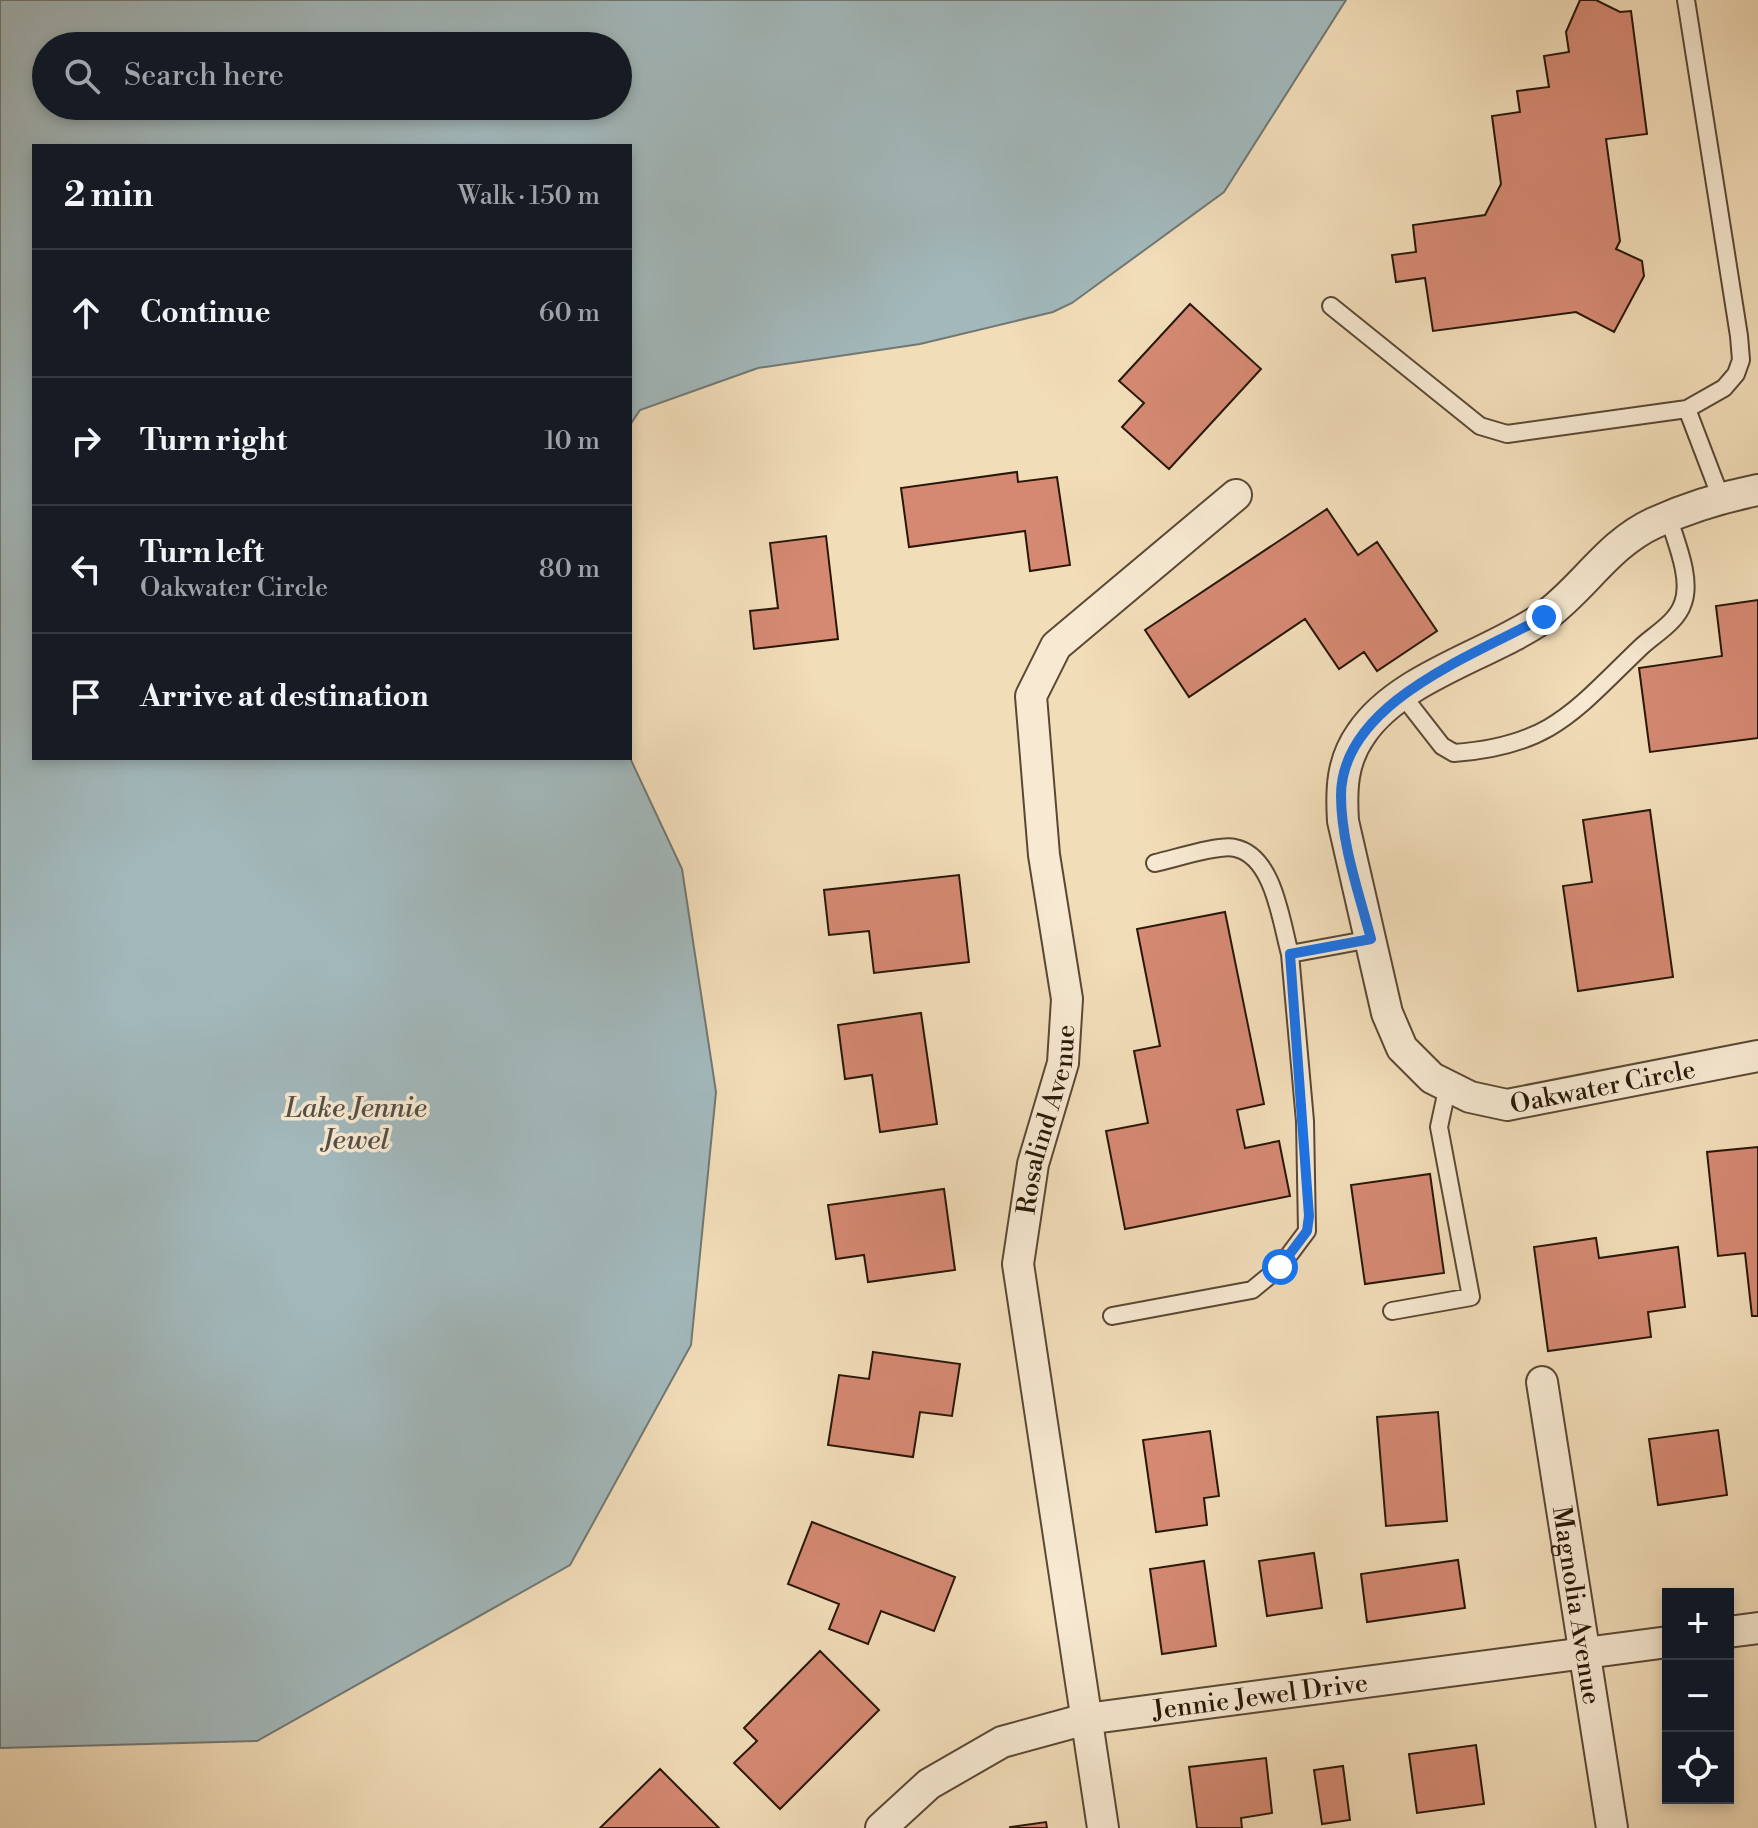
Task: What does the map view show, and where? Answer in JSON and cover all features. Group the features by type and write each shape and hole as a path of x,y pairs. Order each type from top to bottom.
{"street":[{"name":"Oakwater Circle","path":"1758,490 1721,498 1655,523 1612,549 1544,617 1403,696 1361,734 1344,767 1343,821 1387,1013 1402,1048 1432,1078 1470,1097 1507,1105 1758,1056"},
{"name":"Rosalind Avenue","path":"1103,1828 1018,1264 1033,1164 1063,1063 1067,999 1044,855 1031,696 1056,646 1236,495"},
{"name":"Magnolia Avenue","path":"1542,1382 1612,1828"},
{"path":"1734,1631 1758,1628"},
{"name":"Jennie Jewel Drive","path":"881,1828 929,1784 1002,1742 1086,1719 1662,1643"}],"lane":[{"path":"1331,306 1480,426 1495,432 1507,434 1687,409 1724,388 1736,374 1741,360 1686,0"},
{"path":"1687,409 1721,498"},
{"path":"1403,696 1442,746 1454,753 1524,741 1549,730 1584,703 1670,623 1684,603 1684,582 1669,519"},
{"path":"1112,1316 1252,1290 1280,1267 1307,1231 1305,1121 1290,954 1268,880 1255,857 1234,847 1155,863"},
{"path":"1290,954 1371,939"},
{"path":"1392,1311 1471,1297 1439,1127 1448,1085"}],"water":[{"name":"Lake Jennie Jewel","path":"0,0 1346,0 1224,192 1072,303 1053,312 920,344 758,368 640,410 632,422 632,144 32,144 32,760 631,760 682,869 716,1092 691,1345 570,1565 257,1741 0,1748"}],"building":[{"path":"1580,0 1596,0 1620,12 1631,11 1647,134 1606,139 1620,241 1616,249 1642,261 1644,276 1614,332 1576,312 1433,331 1425,278 1396,282 1392,255 1416,252 1413,225 1485,215 1501,184 1492,116 1520,112 1517,91 1549,87 1544,56 1569,52 1566,32"},
{"path":"1190,304 1261,369 1169,469 1122,427 1144,403 1119,381"},
{"path":"1017,472 1018,482 1057,477 1070,565 1030,571 1025,531 909,547 901,488"},
{"path":"1327,509 1358,555 1377,542 1437,631 1377,671 1364,652 1339,669 1305,619 1189,697 1145,630"},
{"path":"826,536 838,639 754,649 750,611 778,608 770,543"},
{"path":"1758,600 1758,738 1650,752 1639,668 1722,656 1716,606"},
{"path":"1650,810 1673,977 1578,991 1563,886 1592,882 1583,820"},
{"path":"959,875 969,962 874,973 869,931 829,935 824,890"},
{"path":"1225,912 1264,1104 1237,1110 1245,1148 1279,1141 1290,1196 1125,1229 1106,1131 1148,1123 1134,1051 1160,1046 1137,929"},
{"path":"921,1013 937,1124 880,1132 872,1075 845,1079 838,1025"},
{"path":"1758,1147 1758,1316 1752,1316 1745,1253 1718,1256 1707,1152"},
{"path":"1430,1174 1444,1273 1365,1284 1351,1185"},
{"path":"944,1189 955,1270 868,1282 864,1255 836,1259 828,1205"},
{"path":"1596,1238 1599,1258 1678,1247 1685,1307 1648,1312 1651,1337 1548,1351 1534,1247"},
{"path":"873,1352 960,1364 952,1416 920,1412 913,1457 828,1445 839,1375 869,1379"},
{"path":"1438,1412 1447,1521 1386,1526 1377,1417"},
{"path":"1718,1430 1727,1495 1658,1505 1649,1439"},
{"path":"1210,1431 1219,1496 1204,1498 1207,1525 1156,1532 1143,1440"},
{"path":"812,1522 955,1577 934,1631 881,1611 868,1644 829,1629 839,1604 788,1584"},
{"path":"1314,1553 1322,1608 1267,1616 1259,1561"},
{"path":"1458,1560 1465,1608 1367,1622 1361,1574"},
{"path":"1204,1561 1216,1646 1162,1654 1150,1569"},
{"path":"820,1651 879,1710 780,1809 734,1763 757,1741 744,1728"},
{"path":"1476,1745 1484,1804 1417,1813 1409,1754"},
{"path":"1266,1758 1272,1813 1241,1818 1242,1828 1197,1828 1189,1767"},
{"path":"1343,1766 1350,1820 1322,1824 1314,1770"},
{"path":"660,1769 719,1828 600,1828"},
{"path":"1046,1822 1047,1828 1010,1828 1010,1827"}],"route":[{"path":"1280,1267 1307,1231 1309,1216 1305,1121 1290,954 1371,939 1343,821 1341,793 1344,767 1361,734 1380,713 1416,687 1544,617"}]}
